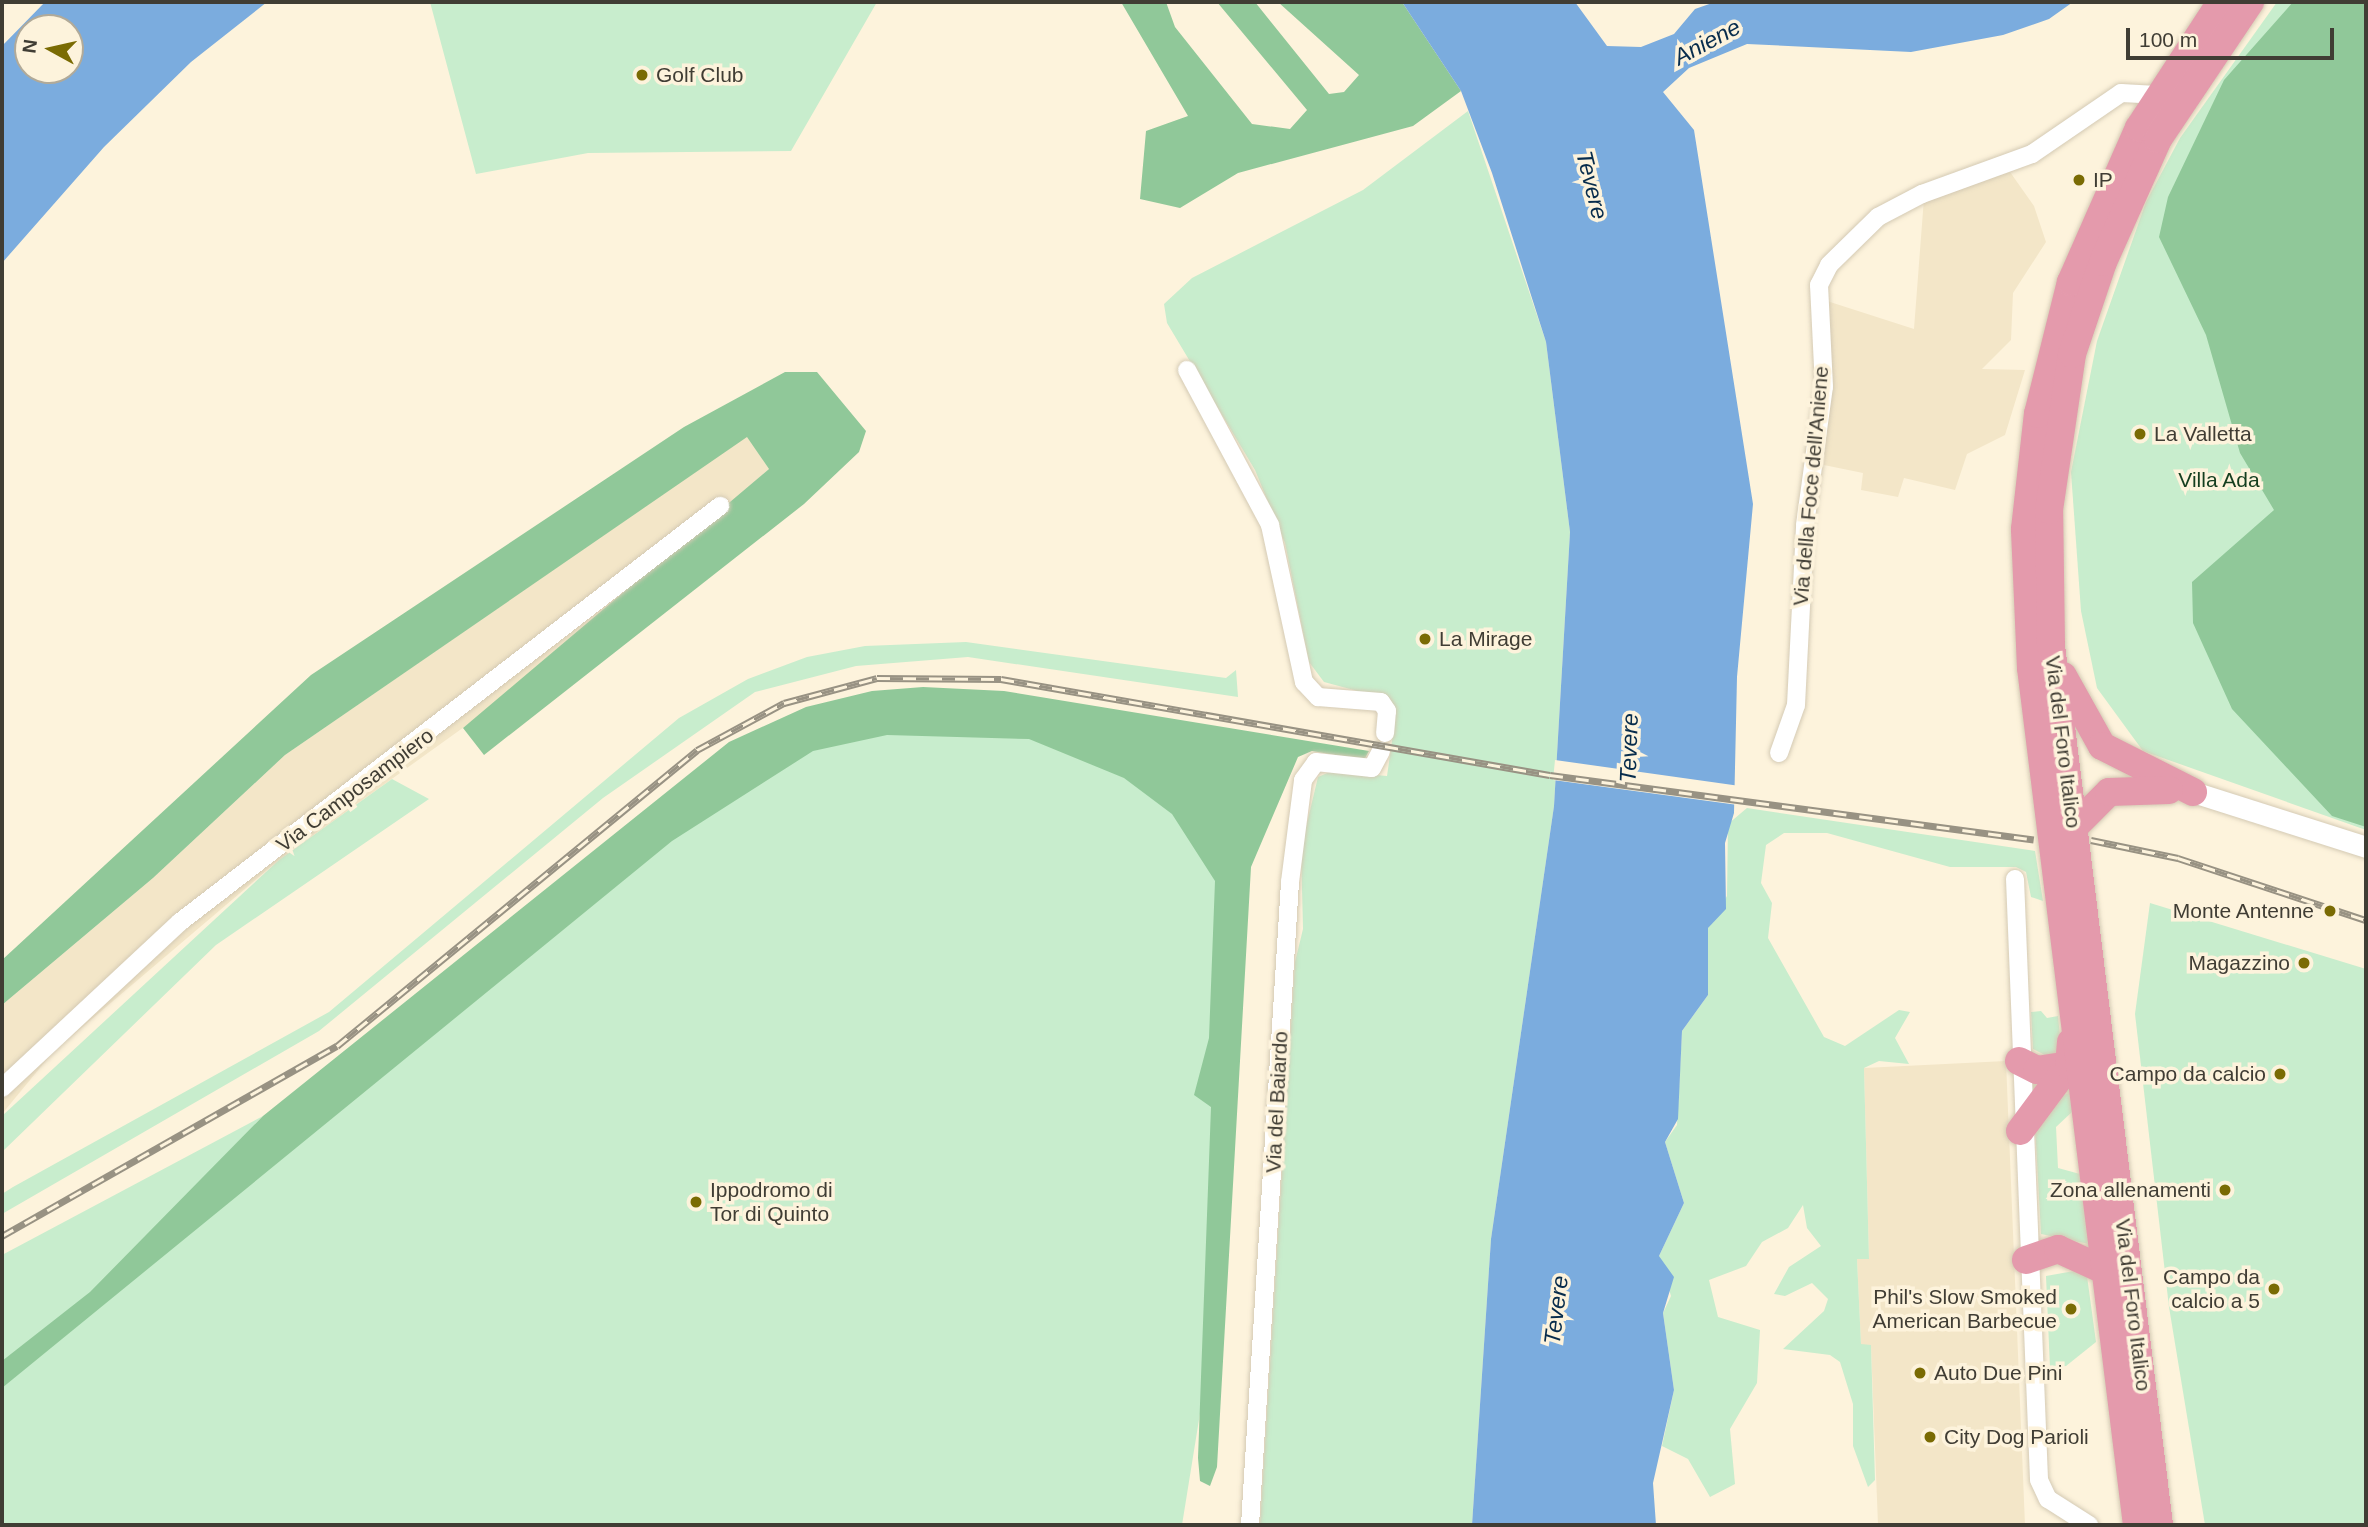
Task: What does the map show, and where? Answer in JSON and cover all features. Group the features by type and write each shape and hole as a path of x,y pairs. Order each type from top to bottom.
{"highway":[{"name":"Via del Foro Italico","path":"2137,1525 2028,639 2031,458 2071,282 2157,95 2221,2"},
{"name":"Via del Foro Italico","path":"2159,1525 2051,645 2051,477 2079,331 2142,169 2198,72 2250,2"},
{"path":"2051,645 2097,740 2126,762 2193,792"},
{"path":"2074,827 2115,790 2193,792"},
{"path":"2020,1131 2068,1065 2072,991"},
{"path":"2019,1061 2037,1070 2068,1065"},
{"path":"2026,1260 2058,1249 2106,1271"},
{"path":"2148,1420 2175,1525"}],"street":[{"name":"Via della Foce dell'Aniene","path":"1779,753 1796,705 1805,525 1824,387 1819,285 1829,265 1878,218 1922,194 2032,154 2125,92 2157,95"},
{"path":"1187,370 1236,451 1270,525 1304,682 1318,697 1381,702 1387,711 1385,733"},
{"name":"Via Camposampiero","path":"2,1087 180,922 720,506"},
{"name":"Via del Baiardo","path":"1250,1525 1289,896 1302,789 1315,762 1372,768 1381,751"},
{"path":"2193,792 2366,848"},
{"path":"2015,879 2020,1131 2040,1485 2048,1499 2089,1525"}],"shaded area":[{"path":"2010,172 2034,206 2046,242 2013,293 2011,340 1982,369 2025,370 2005,435 1967,454 1955,490 1904,478 1898,497 1861,490 1863,473 1819,464 1827,301 1914,329 1924,198"},
{"path":"747,436 769,469 549,666 279,860 53,1052 2,1114 2,1005 153,878 285,755"},
{"path":"2006,1061 2025,1525 1878,1525 1871,1346 1861,1345 1857,1259 1869,1259 1864,1068"}],"green space":[{"name":"Golf Club","path":"430,2 877,2 791,151 588,153 476,174"},
{"path":"1121,2 1166,2 1175,27 1252,124 1290,129 1307,110 1217,2 1255,2 1329,94 1344,92 1359,75 1278,2 1402,2 1461,91 1413,126 1238,173 1180,208 1140,199 1146,131 1188,116"},
{"name":"Villa Ada","path":"2277,2 2366,2 2366,830 2143,751 2097,688 2081,611 2071,472 2097,341 2146,202 2180,138"},
{"name":"Villa Ada","path":"2293,2 2366,2 2366,827 2332,816 2232,709 2193,623 2192,582 2274,510 2240,453 2206,335 2159,237 2168,197 2224,80"},
{"name":"La Mirage","path":"1468,111 1546,342 1570,532 1554,806 1491,1239 1472,1525 1260,1525 1295,962 1303,929 1301,848 1318,777 1332,771 1387,776 1395,720 1391,700 1324,682 1309,662 1285,543 1255,470 1167,323 1164,304 1192,278 1363,190"},
{"path":"785,372 817,372 866,431 859,452 804,504 484,755 463,728 769,469 747,437 285,755 153,878 2,1005 2,960 311,675 684,427"},
{"path":"966,642 1226,678 1236,670 1238,697 968,657 856,666 755,692 603,798 319,1031 2,1214 2,1194 13,1187 329,1012 679,718 748,679 807,657 865,646"},
{"path":"923,687 1004,691 1369,751 1364,760 1312,751 1298,757 1251,867 1217,1467 1210,1486 1200,1481 1198,1458 1211,1107 1194,1095 1209,1038 1215,881 1172,814 1124,778 1029,739 887,735 813,751 672,841 2,1388 2,1361 90,1292 263,1116 729,742 806,707 872,691"},
{"name":"Ippodromo di Tor di Quinto","path":"831,703 1248,754 1202,1401 1182,1525 2,1525 2,1255 263,1116 182,1200"},
{"path":"392,779 429,799 216,945 2,1152 2,1116 279,860"},
{"path":"1747,808 2035,851 2043,901 2031,897 2026,872 2016,867 1950,867 1827,833 1784,833 1766,845 1761,883 1772,903 1768,938 1824,1037 1845,1046 1899,1010 1910,1012 1895,1038 1909,1064 1879,1061 1864,1068 1869,1259 1857,1259 1861,1344 1871,1345 1875,1480 1868,1487 1853,1446 1853,1404 1840,1362 1830,1355 1783,1349 1824,1311 1828,1299 1812,1283 1785,1296 1774,1294 1789,1267 1821,1246 1807,1228 1803,1205 1788,1228 1762,1242 1746,1266 1709,1280 1718,1317 1760,1330 1757,1383 1730,1429 1735,1484 1710,1497 1688,1459 1662,1446 1674,1390 1663,1313 1671,1296 1659,1256 1684,1203 1665,1142 1677,1125 1682,1031 1708,995 1708,928 1727,896 1728,824"},
{"path":"2150,903 2366,969 2366,1525 2205,1525 2169,1307 2135,1014"},
{"path":"2041,1011 2047,1018 2058,1016 2061,1047 2053,1059 2033,1049 2031,1012"},
{"path":"2072,1092 2073,1111 2056,1127 2058,1168 2080,1174 2089,1244 2041,1234 2035,1125 2056,1098"},
{"path":"2074,1271 2087,1276 2096,1342 2066,1366 2050,1368 2046,1276"}],"water":[{"path":"45,2 267,2 191,62 104,147 2,263 2,46 14,34 14,84 84,84 84,14 33,14"},
{"path":"1402,2 1575,2 1607,46 1641,47 1674,34 1695,9 1715,2 2073,2 2049,19 2003,35 1911,52 1747,44 1689,68 1663,92 1694,130 1753,504 1737,677 1734,813 1725,843 1726,909 1708,928 1708,995 1682,1031 1678,1119 1665,1142 1684,1203 1659,1256 1674,1277 1663,1313 1674,1390 1653,1483 1656,1525 1472,1525 1491,1239 1554,806 1570,532 1546,342 1492,173 1461,91"}],"pier":[{"path":"1555,760 1740,786 1738,805 1553,780"}],"railway":[{"path":"2,1236 337,1046 697,750 784,703 877,678 1001,679 1550,775 2034,840"},
{"path":"2091,840 2178,858 2366,920"}],"place":[{"name":"Golf Club","path":"642,75"},
{"name":"IP","path":"2079,180"},
{"name":"La Valletta","path":"2140,434"},
{"name":"La Mirage","path":"1425,639"},
{"name":"Monte Antenne","path":"2330,911"},
{"name":"Magazzino","path":"2304,963"},
{"name":"Campo da calcio","path":"2280,1074"},
{"name":"Zona allenamenti","path":"2225,1190"},
{"name":"Ippodromo di Tor di Quinto","path":"696,1202"},
{"name":"Campo da calcio a 5","path":"2274,1289"},
{"name":"Phil's Slow Smoked American Barbecue","path":"2071,1309"},
{"name":"Auto Due Pini","path":"1920,1373"},
{"name":"City Dog Parioli","path":"1930,1437"}],"water label":[{"name":"Aniene","path":"1707,42"},
{"name":"Tevere","path":"1592,185"},
{"name":"Tevere","path":"1629,748"},
{"name":"Tevere","path":"1556,1310"}]}
